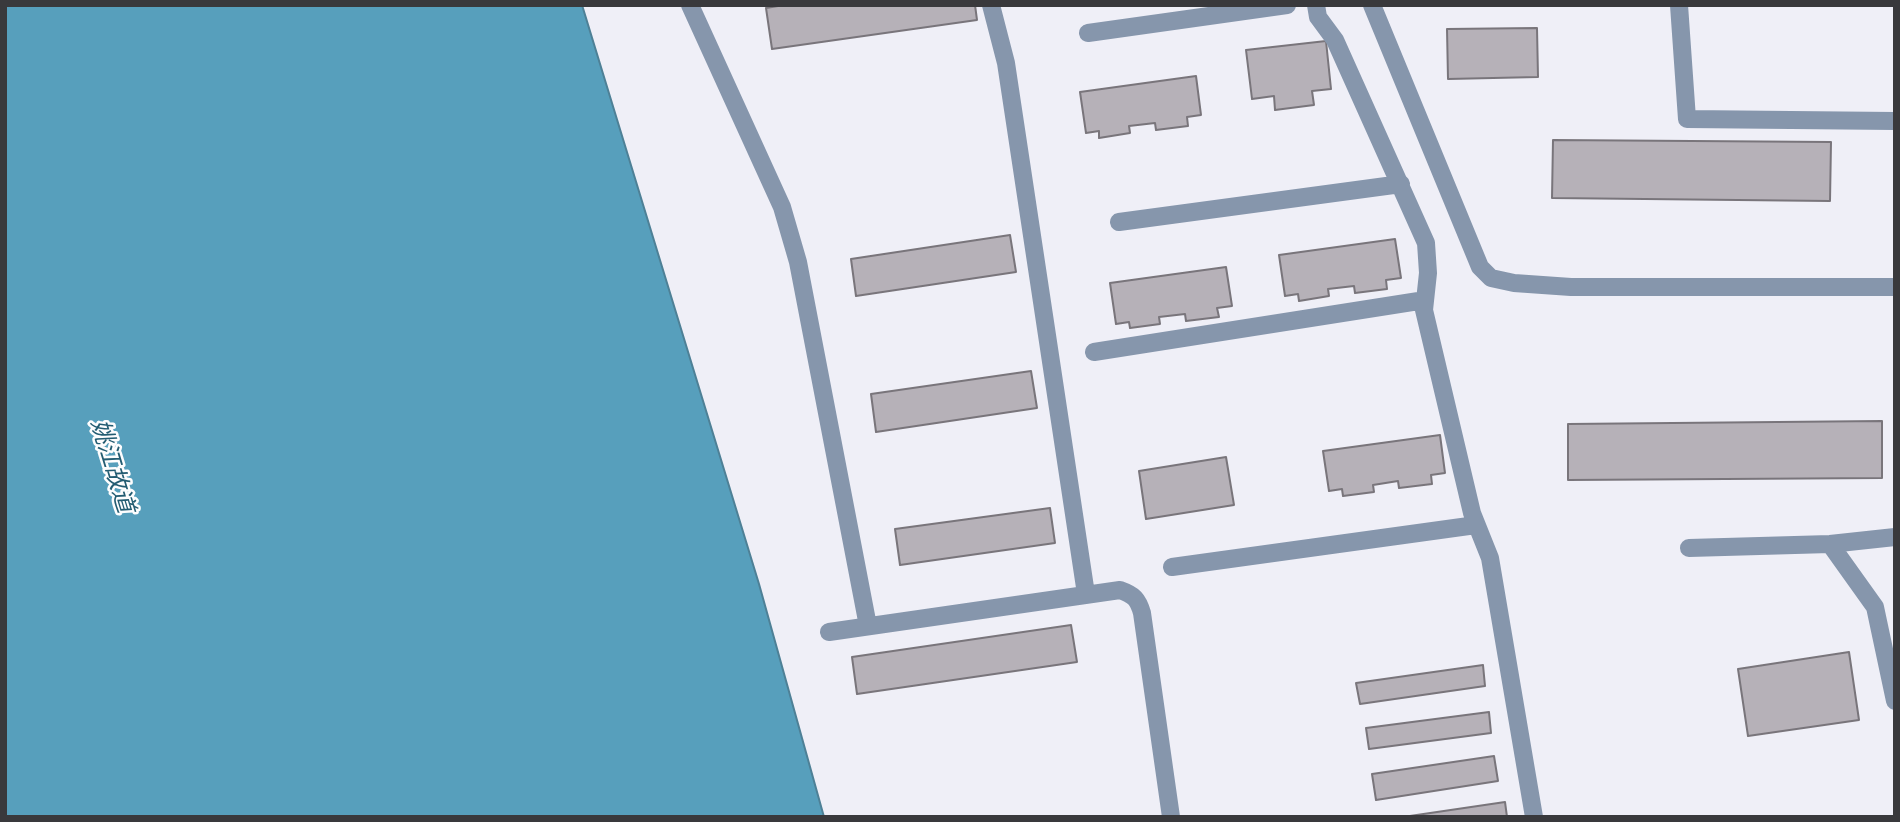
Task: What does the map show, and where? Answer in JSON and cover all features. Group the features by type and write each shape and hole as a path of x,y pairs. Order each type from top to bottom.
{"street":[{"path":"690,5 782,207 798,262 868,626"},
{"path":"991,5 1006,63 1086,594"},
{"path":"1088,33 1287,5"},
{"path":"1316,5 1318,17 1335,40 1426,243 1428,272 1424,310 1476,525 1490,558 1534,817"},
{"path":"1372,5 1480,267 1491,278 1514,283 1572,287 1895,287"},
{"path":"1679,5 1686,119 1895,121"},
{"path":"1119,222 1401,184"},
{"path":"1094,352 1425,300"},
{"path":"1172,567 1476,525"},
{"path":"1689,548 1830,544 1895,537"},
{"path":"1830,544 1875,607 1895,701"},
{"path":"829,632 1086,594 1120,590 1131,594 1138,600 1142,613 1150,657 1171,817"}],"water":[{"name":"姚江故道","path":"5,5 582,5 759,584 824,817 5,817"}],"building":[{"path":"784,5 975,5 977,20 772,49 766,8"},
{"path":"1537,28 1538,77 1448,79 1447,29"},
{"path":"1326,41 1331,89 1312,91 1314,105 1275,110 1274,96 1252,99 1246,50"},
{"path":"1196,76 1201,115 1187,117 1188,126 1156,130 1155,123 1129,126 1130,133 1099,138 1099,131 1086,133 1080,92"},
{"path":"1553,140 1831,142 1830,201 1552,198"},
{"path":"1010,235 1016,272 856,296 851,259"},
{"path":"1395,239 1401,278 1386,280 1387,289 1355,293 1354,286 1328,289 1329,296 1299,301 1298,294 1285,296 1279,255"},
{"path":"1226,267 1232,306 1217,308 1219,317 1186,321 1185,314 1159,317 1160,324 1130,328 1129,322 1116,324 1110,283"},
{"path":"1031,371 1037,408 876,432 871,394"},
{"path":"1882,421 1882,478 1568,480 1568,424"},
{"path":"1440,435 1445,473 1431,475 1432,484 1399,488 1398,481 1373,485 1374,492 1343,496 1342,489 1329,491 1323,451"},
{"path":"1226,457 1234,505 1146,519 1139,471"},
{"path":"1050,508 1055,543 900,565 895,529"},
{"path":"1071,625 1077,662 857,694 852,657"},
{"path":"1849,652 1859,720 1748,736 1738,669"},
{"path":"1483,665 1485,686 1360,704 1356,683"},
{"path":"1489,712 1491,733 1369,749 1366,728"},
{"path":"1494,756 1498,781 1376,800 1372,774"},
{"path":"1505,802 1507,817 1403,817"}]}
